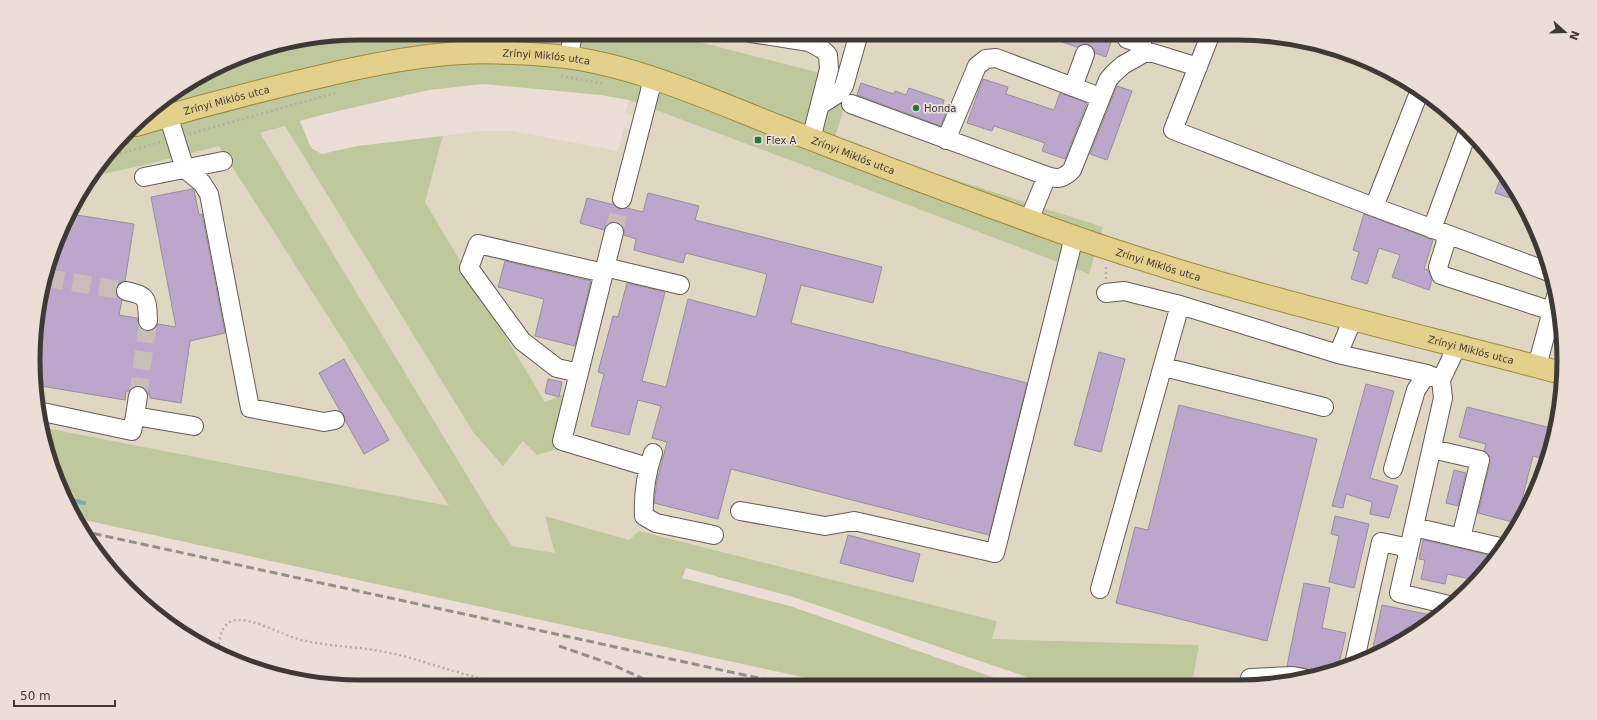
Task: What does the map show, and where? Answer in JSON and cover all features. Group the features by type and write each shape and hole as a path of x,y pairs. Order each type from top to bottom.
{"main road":[{"name":"Zrínyi Miklós utca","path":"146,122 308,79 376,65 457,54 506,43 594,61 653,79 1074,237 1208,279 1353,319 1556,371"}],"lane":[{"path":"569,57 572,40"},
{"path":"799,40 809,42 826,52 830,65 811,139"},
{"path":"820,105 839,93 844,86 857,40"},
{"path":"1130,40 1142,44 1144,53"},
{"path":"1208,40 1173,130 1544,270"},
{"path":"851,104 1055,179 1062,178 1072,170 1100,97 1113,74 1129,61 1144,53 1153,53 1198,67"},
{"path":"1073,86 1085,54"},
{"path":"946,140 977,66 986,59 996,58 1100,97"},
{"path":"622,199 653,79"},
{"path":"1374,207 1418,96"},
{"path":"168,116 185,169 202,183 209,194 250,408 324,422 335,420"},
{"path":"1466,137 1440,232 1438,267 1441,275 1552,303"},
{"path":"144,177 223,161"},
{"path":"1029,220 1047,176"},
{"path":"614,232 562,441 650,460 643,499 644,516 656,523 714,535"},
{"path":"740,511 825,526 854,520 995,553 1074,237"},
{"path":"579,373 557,368 522,341 469,268 478,244 680,285"},
{"path":"126,291 144,297 147,306 148,320"},
{"path":"1106,293 1124,291 1180,305 1338,354 1434,377"},
{"path":"1100,588 1164,367 1180,305"},
{"path":"1537,366 1553,309"},
{"path":"1338,354 1353,319"},
{"path":"1393,469 1416,390 1434,377 1456,346"},
{"path":"1164,367 1324,407"},
{"path":"1434,377 1443,398 1399,594 1444,604"},
{"path":"44,411 132,431 138,396"},
{"path":"135,416 194,426"},
{"path":"1432,448 1480,460 1462,538"},
{"path":"1414,527 1497,546"},
{"path":"1355,657 1381,542 1409,548"},
{"path":"1250,679 1250,678 1282,676"}],"path":[{"path":"556,75 612,85"},
{"path":"114,155 310,98 338,92"},
{"path":"218,647 221,631 232,621 242,620 252,622 298,639 315,643 384,652 412,658 489,680"}],"shaded area":[{"path":"691,40 1258,41 1299,46 1340,57 1359,64 1397,83 1432,106 1448,119 1478,149 1503,182 1514,200 1524,218 1540,257 1551,298 1554,318 1557,360 1556,381 1551,422 1546,443 1533,482 1524,502 1503,538 1491,555 1478,571 1448,601 1432,614 1397,637 1359,656 1320,669 1279,677 1237,680 1193,680 1199,645 992,639 997,621 639,531 629,540 546,516 555,554 512,546 491,515 260,134 285,126 473,432 503,466 523,441 567,394 545,402 425,202 443,136 479,131 513,131 618,151 624,128 632,129 635,116 625,114 629,100 1089,274 1103,227 834,141 851,81"},
{"path":"219,146 450,506 47,428 41,381 41,339 46,298 57,257 73,218 99,175"}],"green space":[{"path":"360,40 691,40 852,81 834,141 1103,227 1089,274 629,100 600,95 483,84 429,90 300,121 311,148 322,154 357,146 443,136 425,202 545,402 567,393 557,449 537,455 523,441 503,466 473,432 285,126 260,133 491,515 512,546 555,553 545,516 629,540 639,531 997,621 992,639 1199,645 1193,680 1035,680 793,597 686,568 682,578 790,606 1001,680 816,680 83,520 64,482 47,428 449,506 219,146 99,175 119,149 149,119 182,94 200,83 218,73 257,57 298,46 318,43"}],"building":[{"path":"1063,40 1112,40 1106,57 1095,53 1093,48 1088,44 1083,44 1077,47 1062,42"},
{"path":"983,79 1008,87 1006,94 1054,110 1060,93 1087,103 1065,159 1042,151 1045,143 994,126 992,131 967,123"},
{"name":"Honda","path":"861,83 894,94 895,91 906,95 909,88 944,100 942,107 947,109 941,126 857,95"},
{"path":"1117,86 1132,91 1107,160 1090,154"},
{"path":"1500,178 1513,199 1495,193"},
{"path":"192,189 194,190 199,215 202,214 225,333 190,341 181,403 150,398 150,395 145,388 139,386 134,386 129,391 126,391 125,400 41,386 40,360 41,339 46,298 57,257 75,215 134,224 125,281 119,283 116,289 116,294 122,300 119,315 137,318 139,327 143,330 154,330 158,324 176,327 151,197"},
{"path":"648,193 699,206 695,220 882,267 873,303 801,285 791,323 1027,383 989,535 731,469 718,519 654,503 657,481 667,442 652,438 661,406 638,400 629,435 591,426 604,374 598,372 613,316 618,317 627,283 665,292 642,381 666,387 688,299 756,317 767,274 686,253 683,263 634,250 636,239 624,235 624,229 621,224 617,222 611,222 606,225 604,230 580,223 587,198 614,205 619,209 627,208 643,212"},
{"path":"1364,214 1433,240 1424,269 1428,270 1432,280 1429,290 1392,277 1400,255 1379,248 1367,284 1351,279 1359,252 1353,250"},
{"path":"505,261 591,281 575,346 535,336 544,299 498,287"},
{"path":"1099,352 1125,359 1101,452 1074,445"},
{"path":"344,359 389,440 364,454 319,373"},
{"path":"548,379 562,382 559,397 545,393"},
{"path":"1366,384 1394,391 1370,478 1398,486 1389,518 1370,514 1372,502 1346,494 1343,508 1332,506"},
{"path":"1179,405 1317,439 1267,641 1116,603 1135,527 1148,530"},
{"path":"1467,407 1550,428 1541,458 1533,456 1519,511 1513,522 1478,513 1490,457 1484,451 1486,444 1459,437"},
{"path":"1454,470 1466,473 1458,506 1446,503"},
{"path":"1335,516 1369,524 1354,588 1329,582 1339,536 1331,534"},
{"path":"848,535 920,554 913,582 840,563"},
{"path":"1423,540 1490,556 1470,579 1447,574 1445,584 1421,579 1425,560 1419,559"},
{"path":"1304,583 1330,588 1322,628 1346,633 1339,663 1311,671 1305,668 1287,666"},
{"path":"1382,605 1431,615 1397,637 1372,650"}],"waterway":[{"path":"72,500 84,503"}],"tunnel":[{"path":"614,232 622,199"},
{"path":"51,279 126,291"},
{"path":"138,396 148,321"}],"railway":[{"path":"91,533 767,680"},
{"path":"559,646 611,664 646,680"}],"place":[{"name":"Honda","path":"916,108"},
{"name":"Flex A","path":"758,140"}]}
